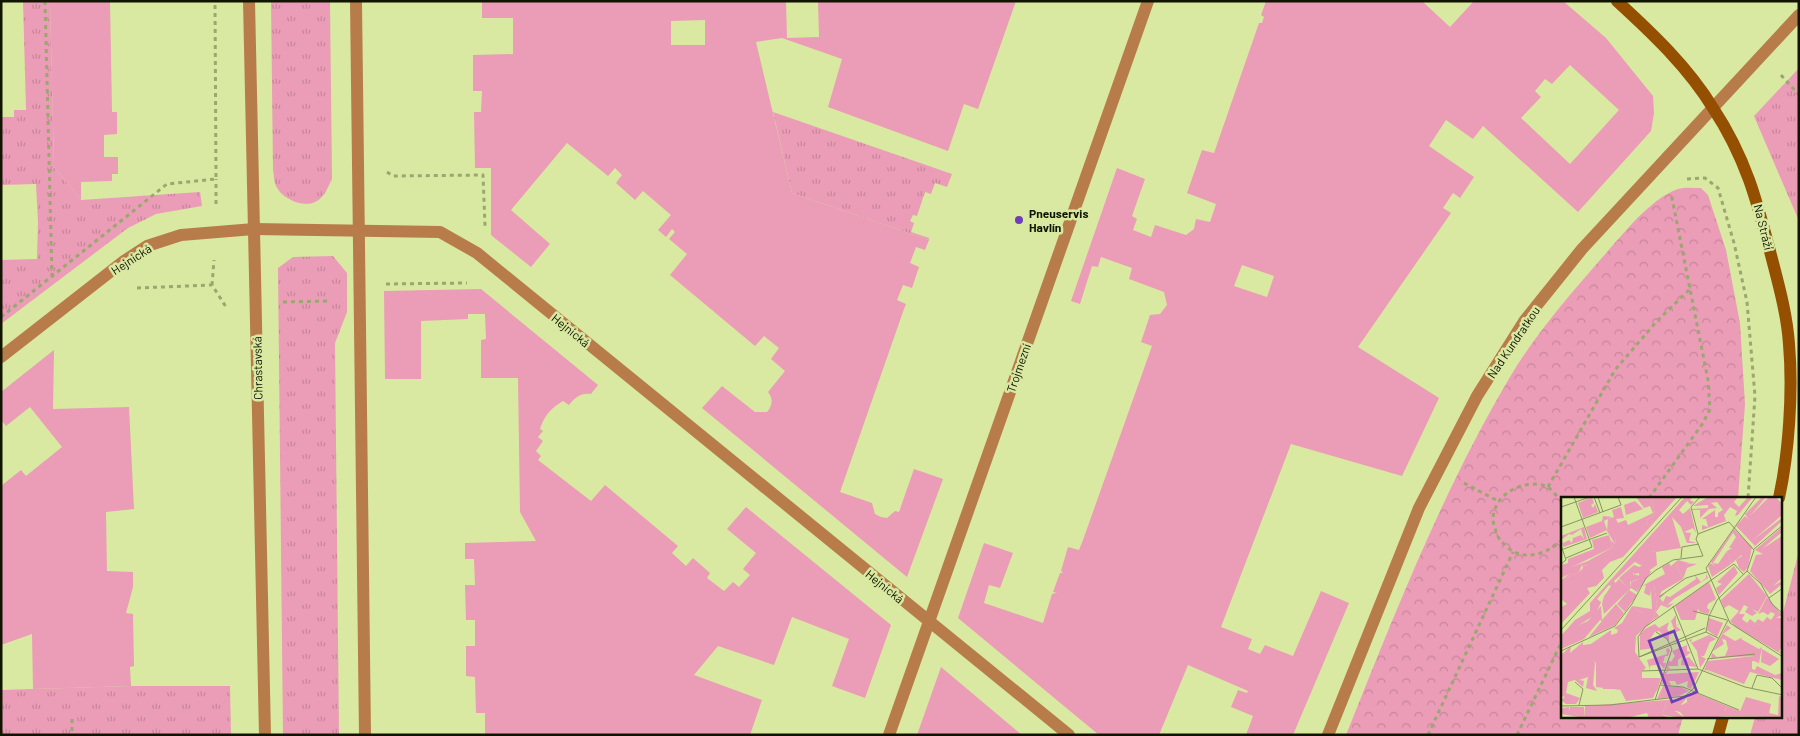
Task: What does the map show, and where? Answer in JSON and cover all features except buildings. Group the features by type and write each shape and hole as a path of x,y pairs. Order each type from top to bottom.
{"street":[{"name":"Chrastavská","path":"249,1 264,735"},
{"path":"356,1 365,735"},
{"name":"Trojmezní","path":"889,735 1148,1"},
{"name":"Na Stráži","path":"1617,1 1674,57 1713,106 1734,142 1753,187 1781,293 1790,344 1789,423 1779,497"},
{"name":"Nad Kundratkou","path":"1328,735 1419,508 1477,396 1525,320 1582,249 1799,15"},
{"name":"Hejnická","path":"1,357 147,246 181,235 254,229 359,229 440,232 477,253 1069,735"},
{"path":"1718,735 1723,718"}],"path":[{"path":"45,1 52,276"},
{"path":"1,317 167,184 216,179 215,1"},
{"path":"387,164 388,174 393,176 483,175 485,227"},
{"path":"1684,180 1705,178 1718,188 1734,243 1747,302 1755,396 1748,497"},
{"path":"1650,497 1703,424 1710,409 1708,380 1678,221 1669,185"},
{"path":"133,288 212,285 224,302 227,312"},
{"path":"1548,487 1615,370 1657,321 1690,289"},
{"path":"224,302 360,301"},
{"path":"1561,501 1548,487 1527,483 1514,488 1498,501 1492,517 1498,538 1513,552 1530,556 1552,550 1561,541"},
{"path":"1472,488 1498,501"},
{"path":"1428,735 1513,552"},
{"path":"1517,735 1561,643"},
{"path":"72,718 72,735"}],"green space":[{"path":"23,1 50,1 54,167 81,200 200,192 202,206 156,214 128,228 1,324 1,260 37,259 36,184 1,185 1,117 14,117 14,110 26,110"},
{"path":"50,1 110,1 112,112 117,112 117,134 104,135 104,157 118,157 118,174 112,174 112,181 81,182 81,200 54,167"},
{"path":"271,1 330,1 332,179 322,197 312,203 300,203 288,199 279,191 275,183 273,170"},
{"path":"482,1 786,1 787,38 819,37 818,1 1016,1 978,109 964,104 948,151 828,107 842,59 782,38 756,42 792,193 929,240 925,250 916,247 910,263 919,267 912,288 903,285 897,300 906,304 840,492 872,503 875,514 887,518 895,511 899,512 914,469 943,479 907,577 702,408 722,386 755,412 767,412 772,402 768,392 785,371 771,359 779,348 764,336 755,346 670,275 687,254 669,239 675,232 672,229 666,237 658,230 671,215 643,191 635,200 616,183 622,175 615,168 608,176 567,143 511,210 550,244 531,267 491,235 491,168 475,168 474,112 481,112 482,91 473,91 473,55 513,54 513,18 482,18","holes":["705,20 705,45 671,45 671,21"]},
{"path":"1266,1 1422,1 1450,27 1474,1 1563,1 1606,38 1653,96 1654,113 1651,131 1578,212 1483,126 1473,139 1446,120 1429,146 1474,177 1460,198 1453,193 1443,208 1451,213 1358,347 1439,398 1402,476 1291,444 1221,627 1252,639 1248,649 1260,654 1265,645 1293,656 1321,591 1349,603 1293,735 1246,735 1253,716 1231,707 1238,690 1247,693 1248,691 1188,665 1159,735 1099,735 958,618 984,543 1013,553 1000,588 989,585 984,603 1043,623 1052,594 1057,593 1053,592 1060,573 1063,573 1061,571 1068,547 1079,550 1083,540 1152,346 1141,342 1150,315 1160,314 1167,305 1164,292 1129,279 1132,268 1101,257 1098,267 1092,266 1080,304 1071,301 1117,168 1145,179 1132,216 1137,219 1133,230 1151,237 1155,225 1186,235 1194,229 1196,219 1210,222 1216,204 1187,193 1202,150 1214,153 1259,23 1262,23 1264,17 1261,15","holes":["1570,65 1619,110 1570,164 1521,118 1541,97 1535,91 1545,79 1552,84","1242,265 1274,276 1267,297 1234,286"]},
{"path":"1799,68 1799,221 1754,116"},
{"path":"773,112 952,174 947,187 935,183 931,194 925,192 917,216 913,215 910,221 914,223 911,232 929,238 929,240 792,193"},
{"path":"1701,188 1708,195 1726,250 1740,323 1745,404 1738,497 1561,497 1561,718 1683,718 1678,735 1346,735 1421,553 1463,463 1510,377 1541,331 1564,302 1626,231 1656,201 1678,189"},
{"path":"333,256 347,273 347,312 335,343 339,735 283,735 278,268 293,257"},
{"path":"481,289 598,385 591,394 578,396 569,405 563,401 548,413 540,429 543,431 538,437 543,441 536,451 541,456 538,460 591,501 605,485 678,546 672,553 686,566 693,558 710,573 707,578 724,591 733,582 739,587 750,575 743,569 756,553 727,529 746,507 891,625 865,698 832,686 849,639 792,617 774,665 718,646 694,675 762,700 750,735 485,735 485,713 476,713 475,677 466,676 466,646 475,646 475,620 466,620 465,585 475,585 474,559 465,559 465,543 536,541 520,512 518,378 481,378 481,340 486,339 485,314 468,314 468,319 421,321 421,379 385,379 384,291"},
{"path":"54,350 53,409 129,407 134,509 106,512 107,571 133,572 133,587 126,613 133,614 134,666 130,667 131,686 33,689 32,634 1,645 1,486 21,470 26,476 62,447 30,407 6,426 3,422 1,423 1,392"},
{"path":"1799,551 1799,735 1750,735 1755,718 1782,718 1782,616"},
{"path":"941,667 1022,735 917,735"},
{"path":"131,686 230,686 231,735 1,735 1,690"}],"place":[{"name":"Pneuservis Havlín","path":"1019,220"}]}
